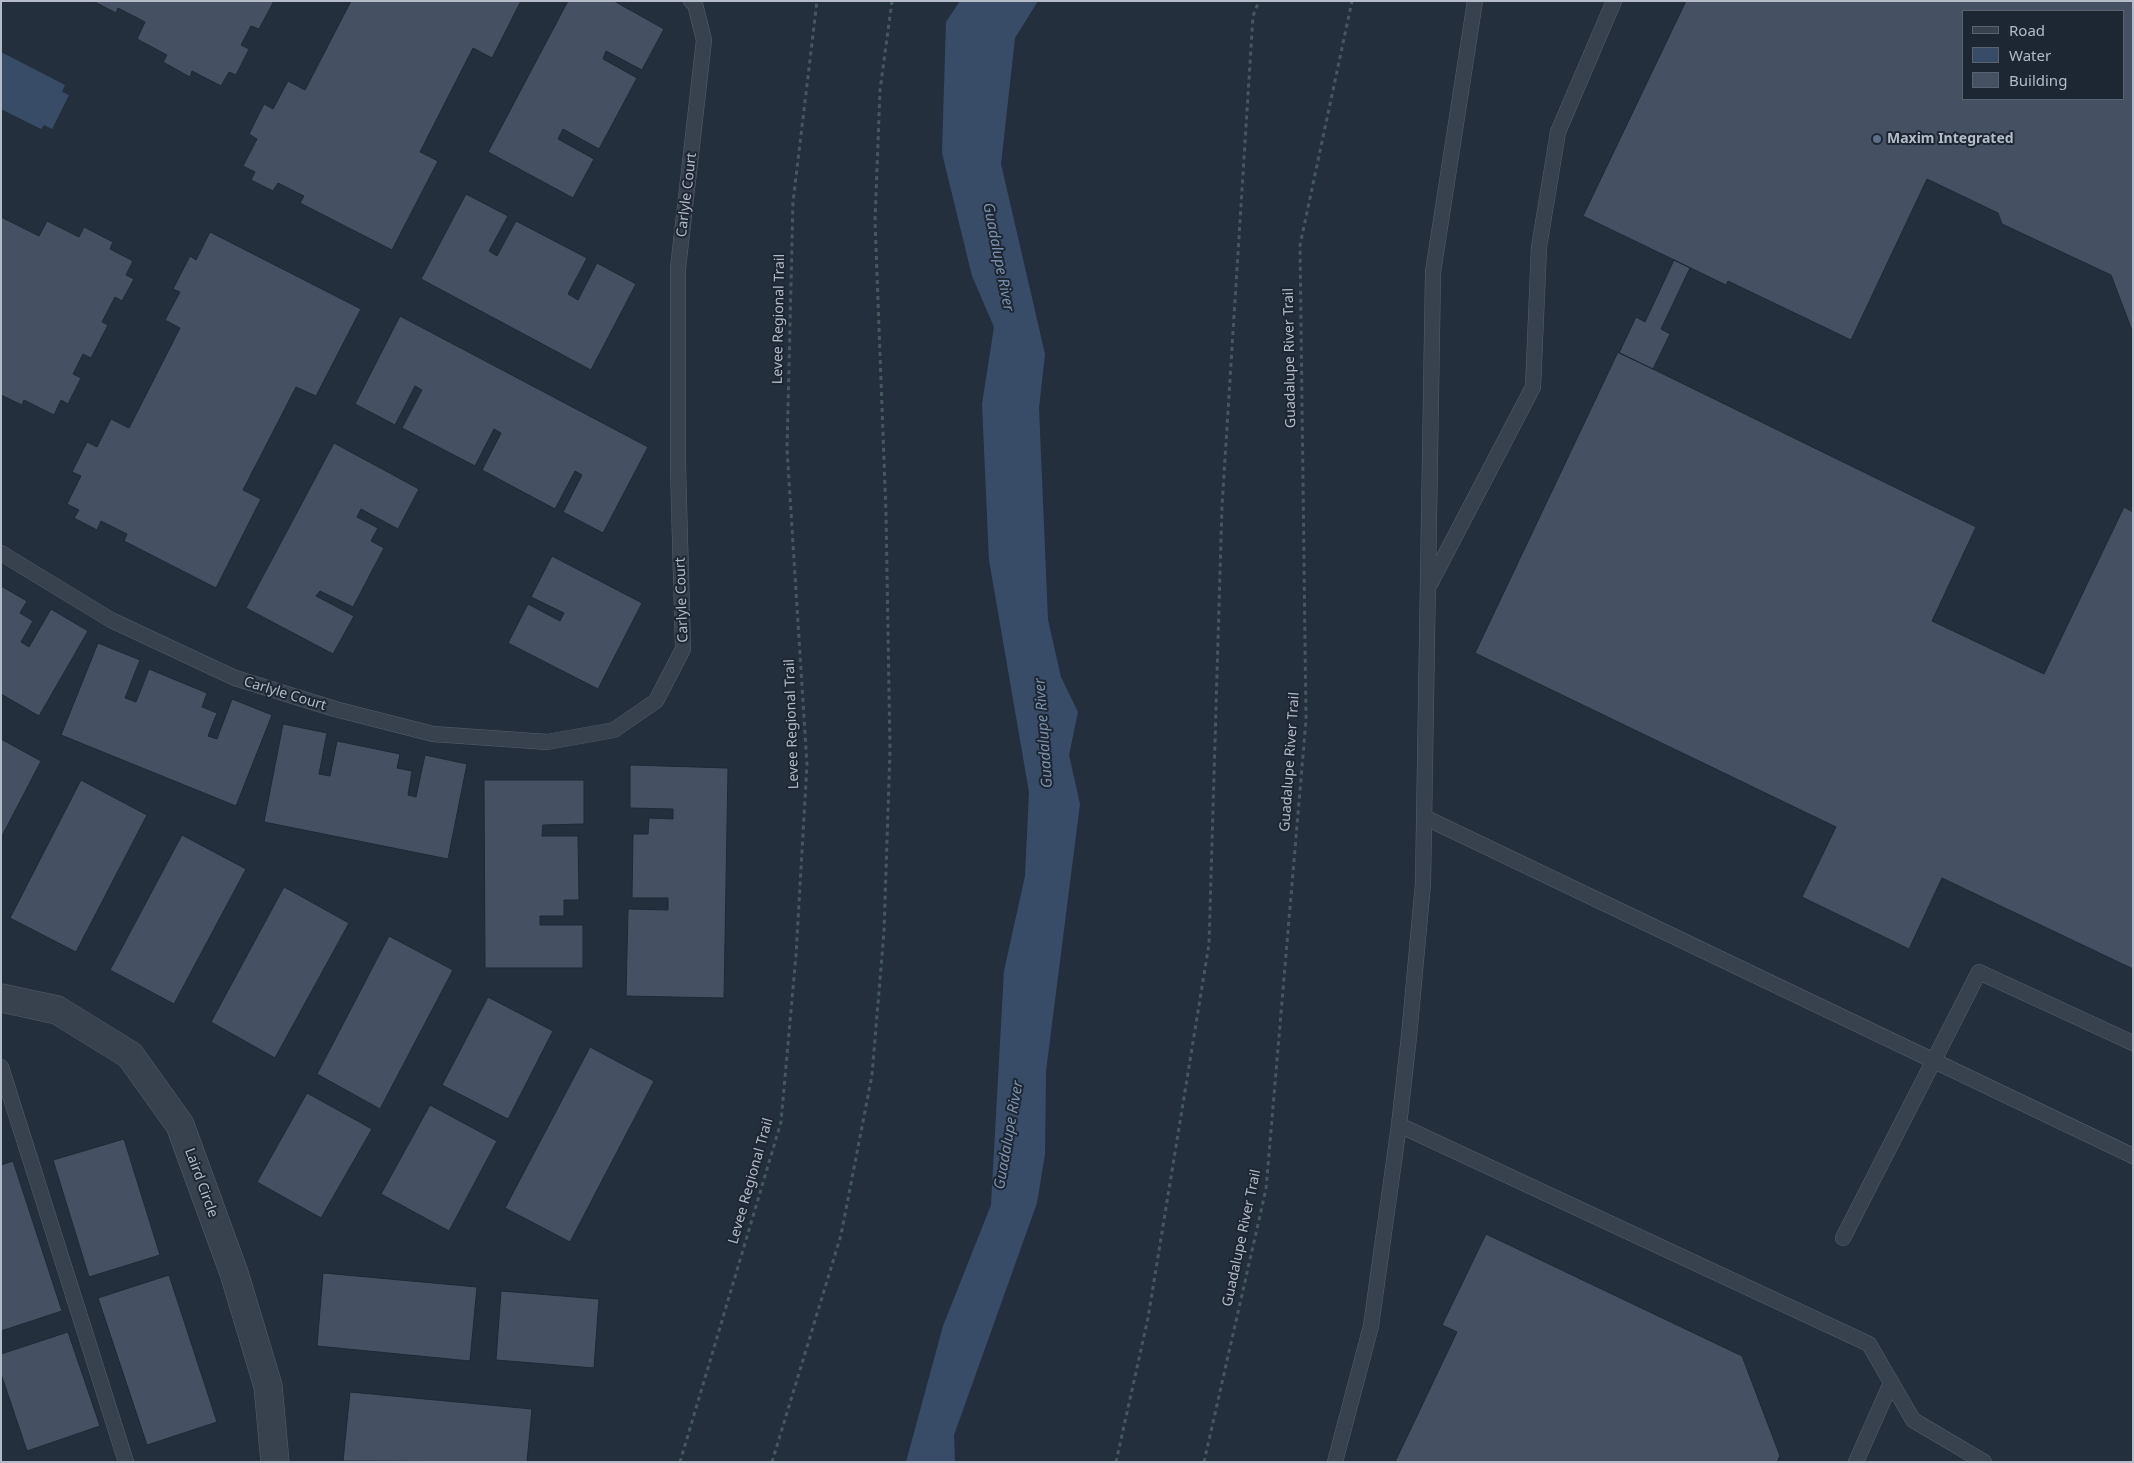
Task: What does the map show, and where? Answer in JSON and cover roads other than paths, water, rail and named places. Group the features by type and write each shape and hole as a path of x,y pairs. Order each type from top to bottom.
{"street":[{"name":"Laird Circle","path":"1,998 57,1010 130,1055 180,1125 234,1273 268,1386 275,1462"}],"lane":[{"name":"Carlyle Court","path":"1,553 111,620 235,678 336,709 433,734 547,742 614,730 656,701 683,649 678,467 678,268 704,40 695,4 691,1"},
{"path":"1335,1462 1371,1326 1400,1125 1423,884 1433,272 1475,1"},
{"path":"1428,587 1533,387 1538,247 1558,132 1614,1"},
{"path":"1424,817 2133,1156"},
{"path":"1843,1238 1979,972 2133,1043"},
{"path":"1,1067 126,1462"},
{"path":"1400,1125 1868,1344 1913,1420 1984,1462"},
{"path":"1856,1462 1891,1383"}],"water":[{"name":"Guadalupe River","path":"960,1 1038,1 1015,38 1001,164 1045,354 1039,408 1048,620 1061,677 1078,712 1069,755 1080,804 1046,1071 1045,1154 1037,1203 954,1435 955,1462 906,1462 943,1326 991,1205 1004,971 1025,876 1029,792 989,560 982,404 994,327 972,276 942,153 946,22"},
{"path":"1,52 65,85 62,92 69,95 52,129 44,125 41,129 1,109"}],"place":[{"name":"Maxim Integrated","path":"1877,139"}]}
